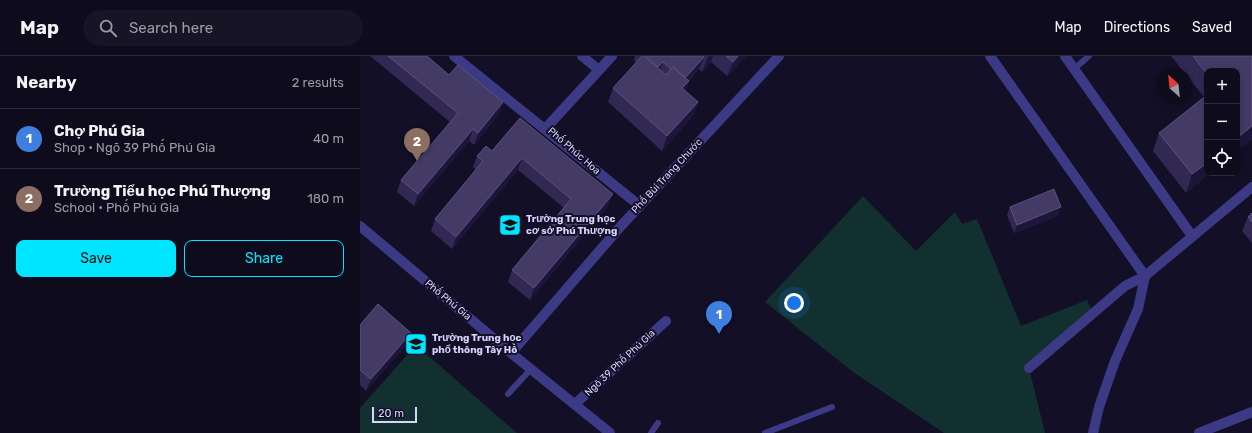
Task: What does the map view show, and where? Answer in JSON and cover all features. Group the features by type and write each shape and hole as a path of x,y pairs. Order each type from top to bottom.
{"street":[{"path":"454,56 545,129"},
{"path":"582,56 599,70"},
{"name":"Phố Phúc Hoa","path":"612,56 545,129 640,206"},
{"name":"Phố Bùi Trang Chước","path":"511,353 640,206 779,56"},
{"path":"990,56 1145,276 1138,309 1115,361 1099,407 1093,433"},
{"path":"1066,56 1192,236"},
{"path":"1029,368 1125,286 1145,276 1252,186"},
{"name":"Phố Phú Gia","path":"360,226 511,353 610,433"},
{"name":"Ngõ 39 Phố Phú Gia","path":"575,404 666,321"},
{"path":"1199,433 1252,412"}],"lane":[{"path":"1074,68 1089,56"},
{"path":"508,394 531,369"},
{"path":"765,433 832,408"},
{"path":"650,433 658,423"}],"green space":[{"path":"863,196 916,251 955,212 962,224 977,219 1021,326 1087,300 1093,313 1029,368 1045,433 944,433 853,372 765,302"},
{"path":"416,345 517,433 360,433 360,408"}],"building":[{"path":"388,56 427,56 449,75 458,65 503,102 478,133 473,129 418,194 401,180 458,113"},
{"path":"642,56 644,56 666,75 673,67 689,81 682,88 698,102 667,136 613,88"},
{"path":"646,56 704,57 685,78 673,67 671,69 663,62 658,67"},
{"path":"726,56 738,56 733,62"},
{"path":"1193,56 1252,56 1252,126 1240,136 1240,68 1204,68 1204,70"},
{"path":"1204,97 1204,165 1192,174 1159,133"},
{"path":"520,118 613,194 534,288 512,270 571,199 522,158 456,237 435,219 483,161 477,156 486,146 492,151"},
{"path":"1054,189 1061,207 1017,225 1010,207"},
{"path":"1252,213 1252,222 1248,217"},
{"path":"378,304 411,333 371,379 360,370 360,325"}],"place":[{"name":"Trường Tiểu học Phú Thượng","path":"417,161"},
{"name":"Trường Trung học cơ sở Phú Thượng","path":"510,225"},
{"name":"Chợ Phú Gia","path":"719,334"},
{"name":"Trường Trung học phổ thông Tây Hồ","path":"416,344"}]}
